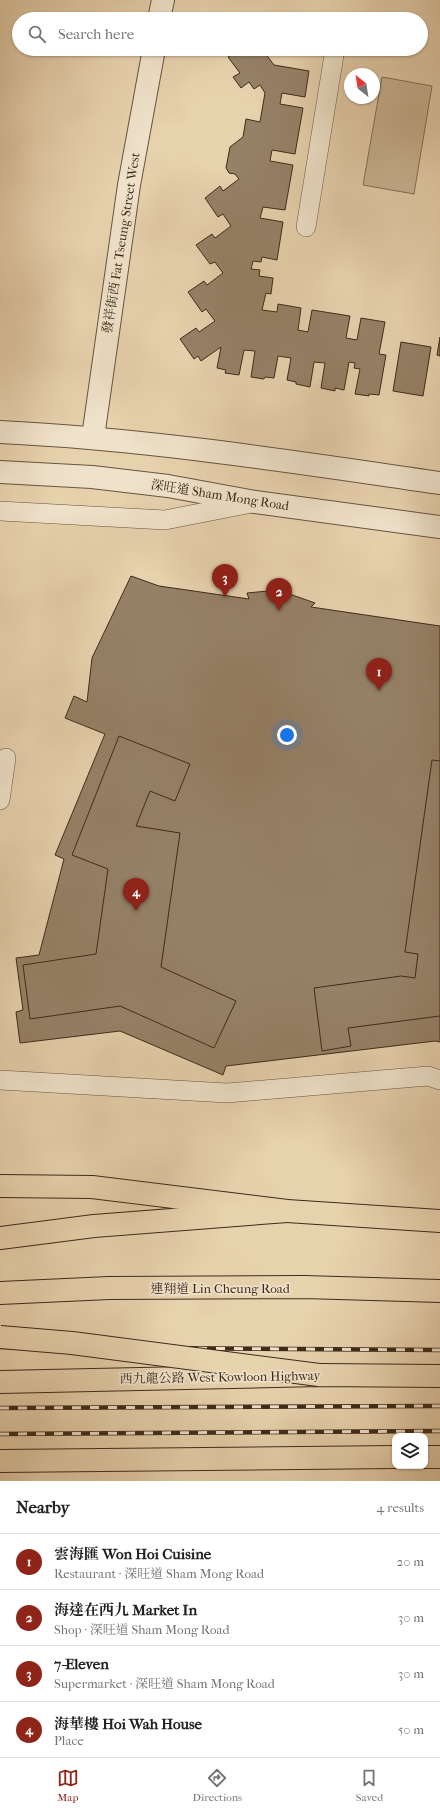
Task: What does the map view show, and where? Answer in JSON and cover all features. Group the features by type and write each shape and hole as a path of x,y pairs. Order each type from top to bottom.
{"main road":[{"path":"0,1186 92,1187 287,1211 440,1221"},
{"path":"0,1238 94,1226 287,1211"},
{"name":"連翔道 Lin Cheung Road","path":"0,1293 109,1288 304,1287 440,1291"},
{"path":"0,1337 72,1343 319,1374"},
{"name":"西九龍公路 West Kowloon Highway","path":"0,1382 319,1374 440,1376"},
{"path":"0,1461 392,1457"},
{"path":"428,1457 440,1457"}],"street":[{"path":"160,12 163,0"},
{"name":"發祥街西 Fat Tseung Street West","path":"93,437 129,185 153,56"},
{"path":"0,432 93,437 200,449 440,483"},
{"name":"深旺道 Sham Mong Road","path":"0,472 92,477 168,486 255,502 440,527"}],"lane":[{"path":"306,227 334,56"},
{"path":"0,511 165,520 255,502"},
{"path":"0,800 6,758"},
{"path":"0,1080 227,1093 428,1076 440,1080"}],"shaded area":[{"path":"382,77 432,86 414,194 363,185 377,104 380,104"}],"building":[{"path":"267,56 274,65 309,71 305,97 282,93 280,104 303,108 295,154 272,150 270,161 293,165 285,210 263,207 260,218 283,222 277,260 262,257 261,262 253,261 251,269 260,270 259,276 273,278 271,294 266,293 262,310 277,312 278,304 301,308 298,330 308,332 312,310 350,316 346,338 357,340 361,318 385,322 379,354 386,355 379,395 369,394 369,396 355,394 360,369 354,368 355,363 349,362 344,390 335,388 335,391 321,388 325,363 314,362 310,387 296,384 296,382 287,380 291,358 278,356 274,378 265,377 264,379 251,377 255,351 244,350 239,375 225,373 226,370 217,368 221,347 201,361 198,356 194,359 180,339 196,328 199,332 215,321 206,309 202,312 188,292 204,281 207,285 223,273 215,262 210,264 196,245 212,234 215,238 231,226 223,214 218,217 205,198 220,186 223,191 239,179 235,174 229,173 226,168 230,147 243,137 246,119 260,122 265,93 260,85 254,89 249,82 241,88 233,77 240,73 228,57"},
{"path":"440,337 440,356 437,355"},
{"path":"401,342 431,347 423,396 393,391"},
{"path":"131,576 159,586 249,599 247,593 268,591 284,592 315,603 311,607 440,626 440,1042 435,1041 226,1066 223,1075 120,1031 20,1043 16,1012 23,1010 16,958 39,955 64,859 55,855 105,734 65,718 74,696 87,702 92,658"},
{"path":"119,736 190,764 175,801 150,791 136,826 180,833 161,967 236,1001 214,1048 120,1006 30,1019 23,965 96,954 108,869 72,855"},
{"path":"432,760 440,761 440,1016 348,1028 351,1046 322,1051 314,988 401,976 415,978 418,954 405,952"}],"railway":[{"path":"0,1347 440,1350"},
{"path":"0,1408 440,1406"},
{"path":"0,1434 440,1431"}],"place":[{"name":"7-Eleven","path":"225,597"},
{"name":"海達在西九 Market In","path":"279,611"},
{"name":"雲海匯 Won Hoi Cuisine","path":"379,691"},
{"name":"海華樓 Hoi Wah House","path":"136,911"}]}
